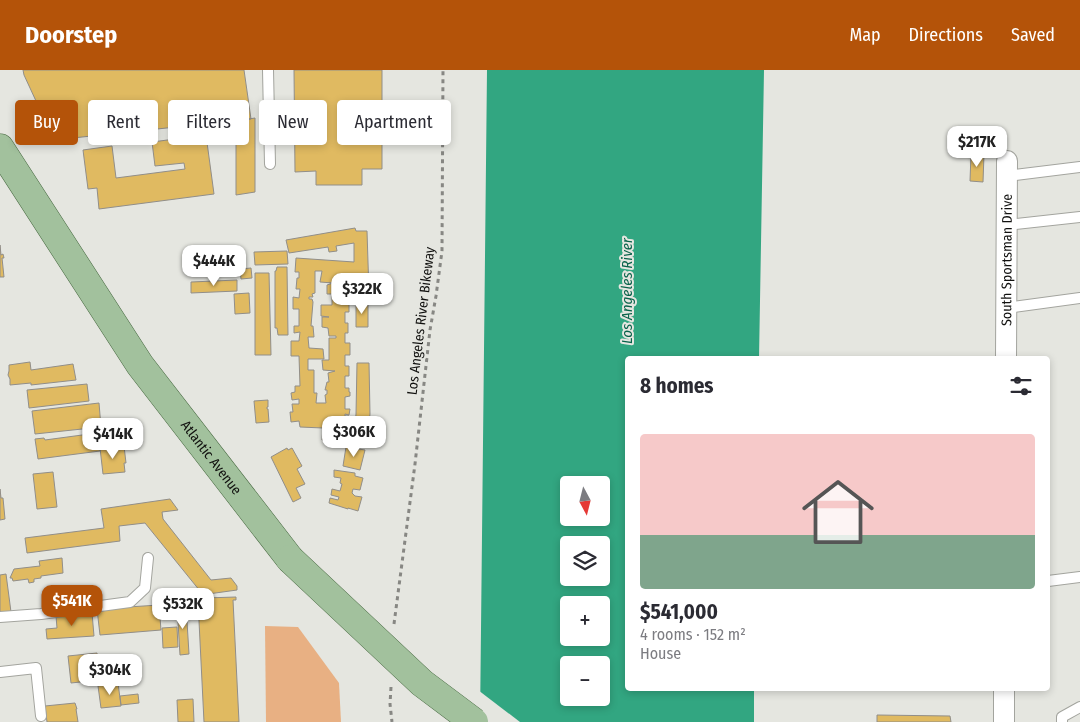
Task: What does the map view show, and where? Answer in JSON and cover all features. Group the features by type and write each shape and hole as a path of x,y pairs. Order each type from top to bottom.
{"main road":[{"name":"Atlantic Avenue","path":"0,148 140,365 290,559 422,683 474,722"}],"street":[{"name":"South Sportsman Drive","path":"1006,356 1007,169"},
{"path":"1004,691 1004,722"}],"lane":[{"path":"268,70 270,164"},
{"path":"1007,169 1080,167"},
{"path":"1007,225 1080,217"},
{"path":"1006,308 1080,298"},
{"path":"0,618 130,602 145,588 148,558"},
{"path":"1050,581 1080,577"},
{"path":"0,672 36,668 41,716"},
{"path":"1062,722 1062,717 1080,706"}],"path":[{"name":"Los Angeles River Bikeway","path":"394,625 430,330 442,251 443,70"},
{"path":"392,679 390,704 392,722"}],"shaded area":[{"path":"265,626 298,627 339,683 341,722 266,722"}],"water":[{"name":"Los Angeles River","path":"487,70 764,70 759,356 625,356 625,691 754,691 754,722 480,722"}],"pier":[{"path":"478,690 520,722 478,722"}],"building":[{"path":"23,70 244,70 248,100 168,100 168,128 158,129 158,100 88,100 88,136 78,137 78,100 36,100"},
{"path":"294,70 382,70 382,100 337,100 337,145 382,145 382,169 362,169 362,185 316,185 316,171 295,172 295,145 327,145 327,100 294,100"},
{"path":"255,118 255,192 236,195 236,145 249,145 249,119"},
{"path":"168,140 168,145 207,145 214,194 99,209 97,188 88,189 83,150 112,146 116,178 185,169 184,163 155,166 152,145 158,145 158,141"},
{"path":"971,154 984,154 983,182 970,181"},
{"path":"355,228 356,231 367,231 369,293 354,293 355,278 344,278 344,280 349,280 349,290 345,289 345,301 349,301 349,312 345,312 345,323 348,323 348,333 345,333 345,343 350,343 350,355 345,355 345,366 349,366 349,376 345,376 345,388 349,388 350,396 345,397 345,409 350,409 349,415 345,414 345,416 349,416 349,420 345,420 345,437 343,437 343,440 322,440 323,428 300,427 299,421 291,422 290,412 293,412 292,404 299,404 299,399 292,400 291,393 295,392 295,386 300,386 299,356 291,356 291,341 299,341 300,332 294,333 294,326 299,326 299,309 293,309 293,297 299,298 300,289 296,289 299,272 295,272 296,258 354,262 354,243 336,246 337,251 329,252 328,247 289,253 286,240","holes":["315,271 322,271 320,282 333,283 327,285 327,294 332,294 332,305 321,305 321,316 329,317 322,317 322,327 328,328 329,336 336,336 336,338 329,338 329,360 322,360 323,370 335,371 328,373 329,382 327,382 325,390 327,390 325,395 326,403 316,403 317,393 314,393 314,370 308,370 308,359 324,359 323,349 309,348 308,337 314,337 313,326 311,326 313,302 309,297 313,297 312,294 315,293"]},
{"path":"0,245 1,255 3,254 4,258 2,258 4,277 0,277"},
{"path":"287,251 288,264 255,265 254,252"},
{"path":"224,264 224,273 208,274 207,266"},
{"path":"277,267 287,267 288,335 278,335 277,328 275,328 275,271"},
{"path":"251,268 252,278 241,279 240,269"},
{"path":"255,273 269,273 271,355 255,355"},
{"path":"237,280 237,291 191,293 191,282"},
{"path":"249,293 250,313 235,314 234,294"},
{"path":"356,303 366,303 368,305 368,327 356,327"},
{"path":"30,362 31,370 73,364 76,380 31,385 31,383 10,385 9,365"},
{"path":"357,363 369,363 370,414 368,431 365,437 354,436"},
{"path":"87,384 89,401 29,408 27,390"},
{"path":"268,400 269,422 256,423 254,401"},
{"path":"99,403 101,427 35,434 32,411"},
{"path":"97,433 100,451 38,459 35,439 44,438 45,440"},
{"path":"124,446 125,472 103,474 100,448"},
{"path":"346,447 365,450 360,470 343,466"},
{"path":"287,448 288,450 292,448 302,466 297,469 305,484 296,488 301,498 293,502 271,457"},
{"path":"334,470 355,473 355,476 363,478 360,490 353,489 352,493 355,496 362,497 358,511 329,503 330,498 338,500 339,497 331,495 332,489 340,491 342,484 340,483 341,478 334,477"},
{"path":"53,472 57,507 37,509 33,474"},
{"path":"0,489 5,519 0,520"},
{"path":"170,499 178,510 162,512 163,519 211,580 231,578 237,586 237,590 201,595 200,591 145,523 119,526 120,541 27,553 25,538 104,528 101,509"},
{"path":"62,558 63,573 41,576 41,578 34,579 34,582 29,583 28,579 13,581 10,578 14,569 40,566 39,561"},
{"path":"6,574 11,612 0,613 0,575"},
{"path":"236,597 236,600 233,600 239,722 204,722 198,601 204,601 204,598"},
{"path":"159,605 161,630 100,635 97,609"},
{"path":"186,605 189,654 180,655 177,606"},
{"path":"92,613 94,636 47,639 46,629 57,628 56,616"},
{"path":"177,627 178,647 163,648 162,628"},
{"path":"97,653 99,680 71,683 68,656"},
{"path":"118,683 121,706 101,708 98,686"},
{"path":"138,694 139,703 121,705 120,696"},
{"path":"193,699 194,722 178,722 177,700"},
{"path":"75,703 78,722 47,722 45,706"},
{"path":"877,715 950,716 951,722 877,722"}]}
